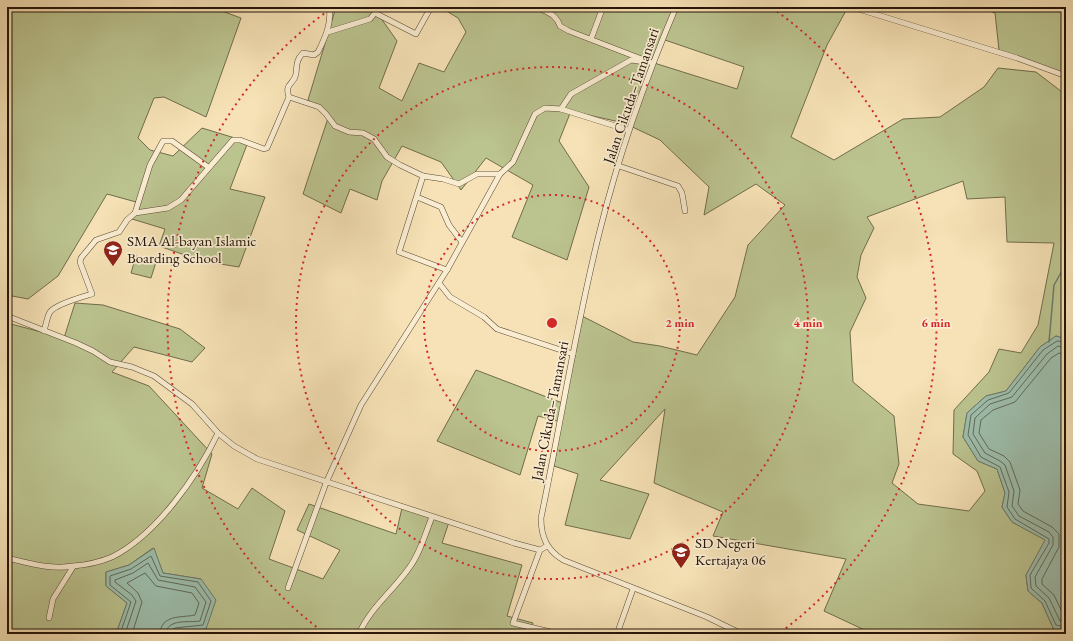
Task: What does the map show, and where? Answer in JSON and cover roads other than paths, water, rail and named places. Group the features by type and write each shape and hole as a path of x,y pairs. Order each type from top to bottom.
{"street":[{"path":"135,213 168,208 181,200 227,145 236,140 264,149 268,148 289,97 287,91 288,86 295,77 296,64 299,56 303,53 314,55 318,52 328,32 330,13 329,7"},
{"path":"328,32 370,19 376,13 416,34 431,7"},
{"path":"537,7 557,17 560,26 652,62"},
{"path":"591,39 603,7"},
{"name":"Jalan Cikuda–Tamansari","path":"676,7 652,62 628,130 600,230 573,354 541,518 543,536 548,546 563,560 633,589 707,617 742,634"},
{"path":"852,7 1017,58 1066,76"},
{"path":"561,109 571,94 631,60 652,62"},
{"path":"289,97 319,107 335,126 349,132 363,133 374,139 387,157 423,176 443,179 459,184 477,174 500,174"},
{"path":"288,588 326,483 361,405 447,270 500,174 513,162 535,114 545,108 561,109 628,130"},
{"path":"44,331 52,310 74,299 92,294 80,262 81,258 96,240 119,232 127,220 135,213 150,165 163,141 172,141 208,167"},
{"path":"619,166 678,186 682,193 685,211"},
{"path":"423,176 399,252 447,270"},
{"path":"417,196 441,207 449,226 462,242"},
{"path":"439,283 450,297 484,316 497,329 573,354"},
{"path":"7,316 93,351 110,362 132,367 154,376 192,404 218,433 248,454 326,483 540,550"},
{"path":"7,558 36,564 73,566 101,561 122,551 174,503 218,433"},
{"path":"359,634 378,605 410,567 432,517"},
{"path":"548,546 540,550 513,623 559,634"},
{"path":"49,618 53,599 73,566"},
{"path":"617,634 633,589"}],"water":[{"path":"1056,336 1066,339 1066,631 1054,630 1042,603 1028,591 1026,575 1045,540 1012,522 1002,507 1005,493 997,469 978,461 963,437 967,413 986,396 1006,391 1040,347"},
{"path":"154,548 163,573 201,579 216,600 206,629 175,632 174,634 116,634 127,603 106,586 106,572 129,565"}],"waterway":[{"path":"1049,342 1054,285 1066,264"}],"place":[{"name":"SMA Al-bayan Islamic Boarding School","path":"113,267"},
{"name":"SD Negeri Kertajaya 06","path":"681,569"}]}
